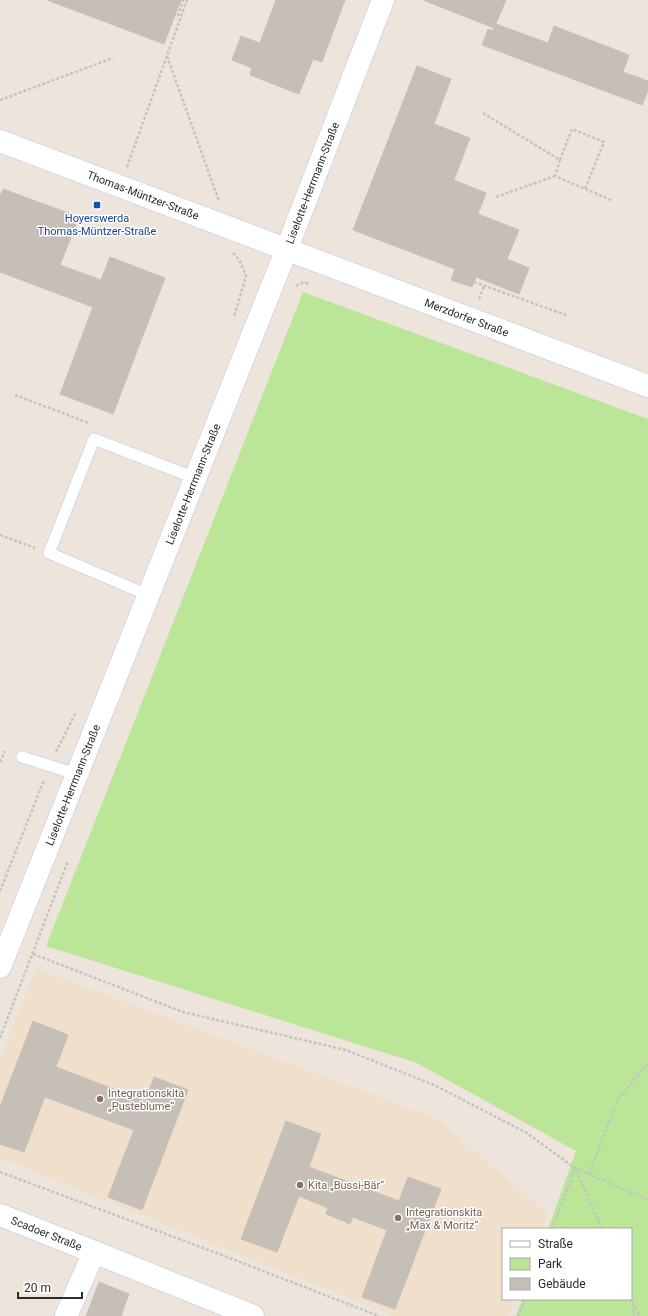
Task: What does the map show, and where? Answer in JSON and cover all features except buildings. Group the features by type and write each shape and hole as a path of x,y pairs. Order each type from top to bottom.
{"street":[{"name":"Liselotte-Herrmann-Straße","path":"0,966 286,251 383,0"},
{"name":"Thomas-Müntzer-Straße","path":"0,141 286,251"},
{"name":"Merzdorfer Straße","path":"286,251 648,386"},
{"name":"Scadoer Straße","path":"0,1215 94,1252 229,1312 253,1316"},
{"name":"Scadoer Straße","path":"66,1316 94,1252"}],"lane":[{"path":"148,595 48,553 94,439 195,478"},
{"path":"22,757 76,774"}],"path":[{"path":"178,16 183,0"},
{"path":"126,169 187,0"},
{"path":"167,56 221,205"},
{"path":"0,100 113,58"},
{"path":"483,113 560,160"},
{"path":"556,176 560,160 572,129 604,142 585,189"},
{"path":"496,197 556,176 610,200"},
{"path":"231,250 240,261 246,276 234,318"},
{"path":"291,290 302,283 316,282"},
{"path":"474,282 566,315"},
{"path":"477,305 484,286"},
{"path":"0,535 48,553"},
{"path":"0,892 50,766 77,711"},
{"path":"0,762 4,750"},
{"path":"0,1038 69,858"},
{"path":"33,954 183,1012 346,1050 434,1085 494,1114 527,1133 575,1168 648,1200"},
{"path":"589,1174 618,1099 648,1064"},
{"path":"552,1228 575,1168"},
{"path":"575,1168 602,1228"},
{"path":"0,1172 222,1255 379,1316"},
{"path":"518,1316 525,1300"},
{"path":"631,1300 640,1316"},
{"path":"633,1304 634,1316"}],"shaded area":[{"path":"36,969 436,1118 548,1214 542,1228 502,1228 502,1300 515,1300 509,1316 394,1316 0,1158 0,1059"}],"green space":[{"path":"303,292 648,419 648,1316 516,1316 522,1300 632,1300 632,1228 548,1228 576,1151 417,1063 46,946"}],"place":[{"name":"Hoyerswerda Thomas-Müntzer-Straße","path":"97,205"},
{"name":"Integrationskita „Pusteblume“","path":"100,1099"},
{"name":"Kita „Bussi-Bär“","path":"300,1185"},
{"name":"Integrationskita „Max & Moritz“","path":"398,1218"}]}
